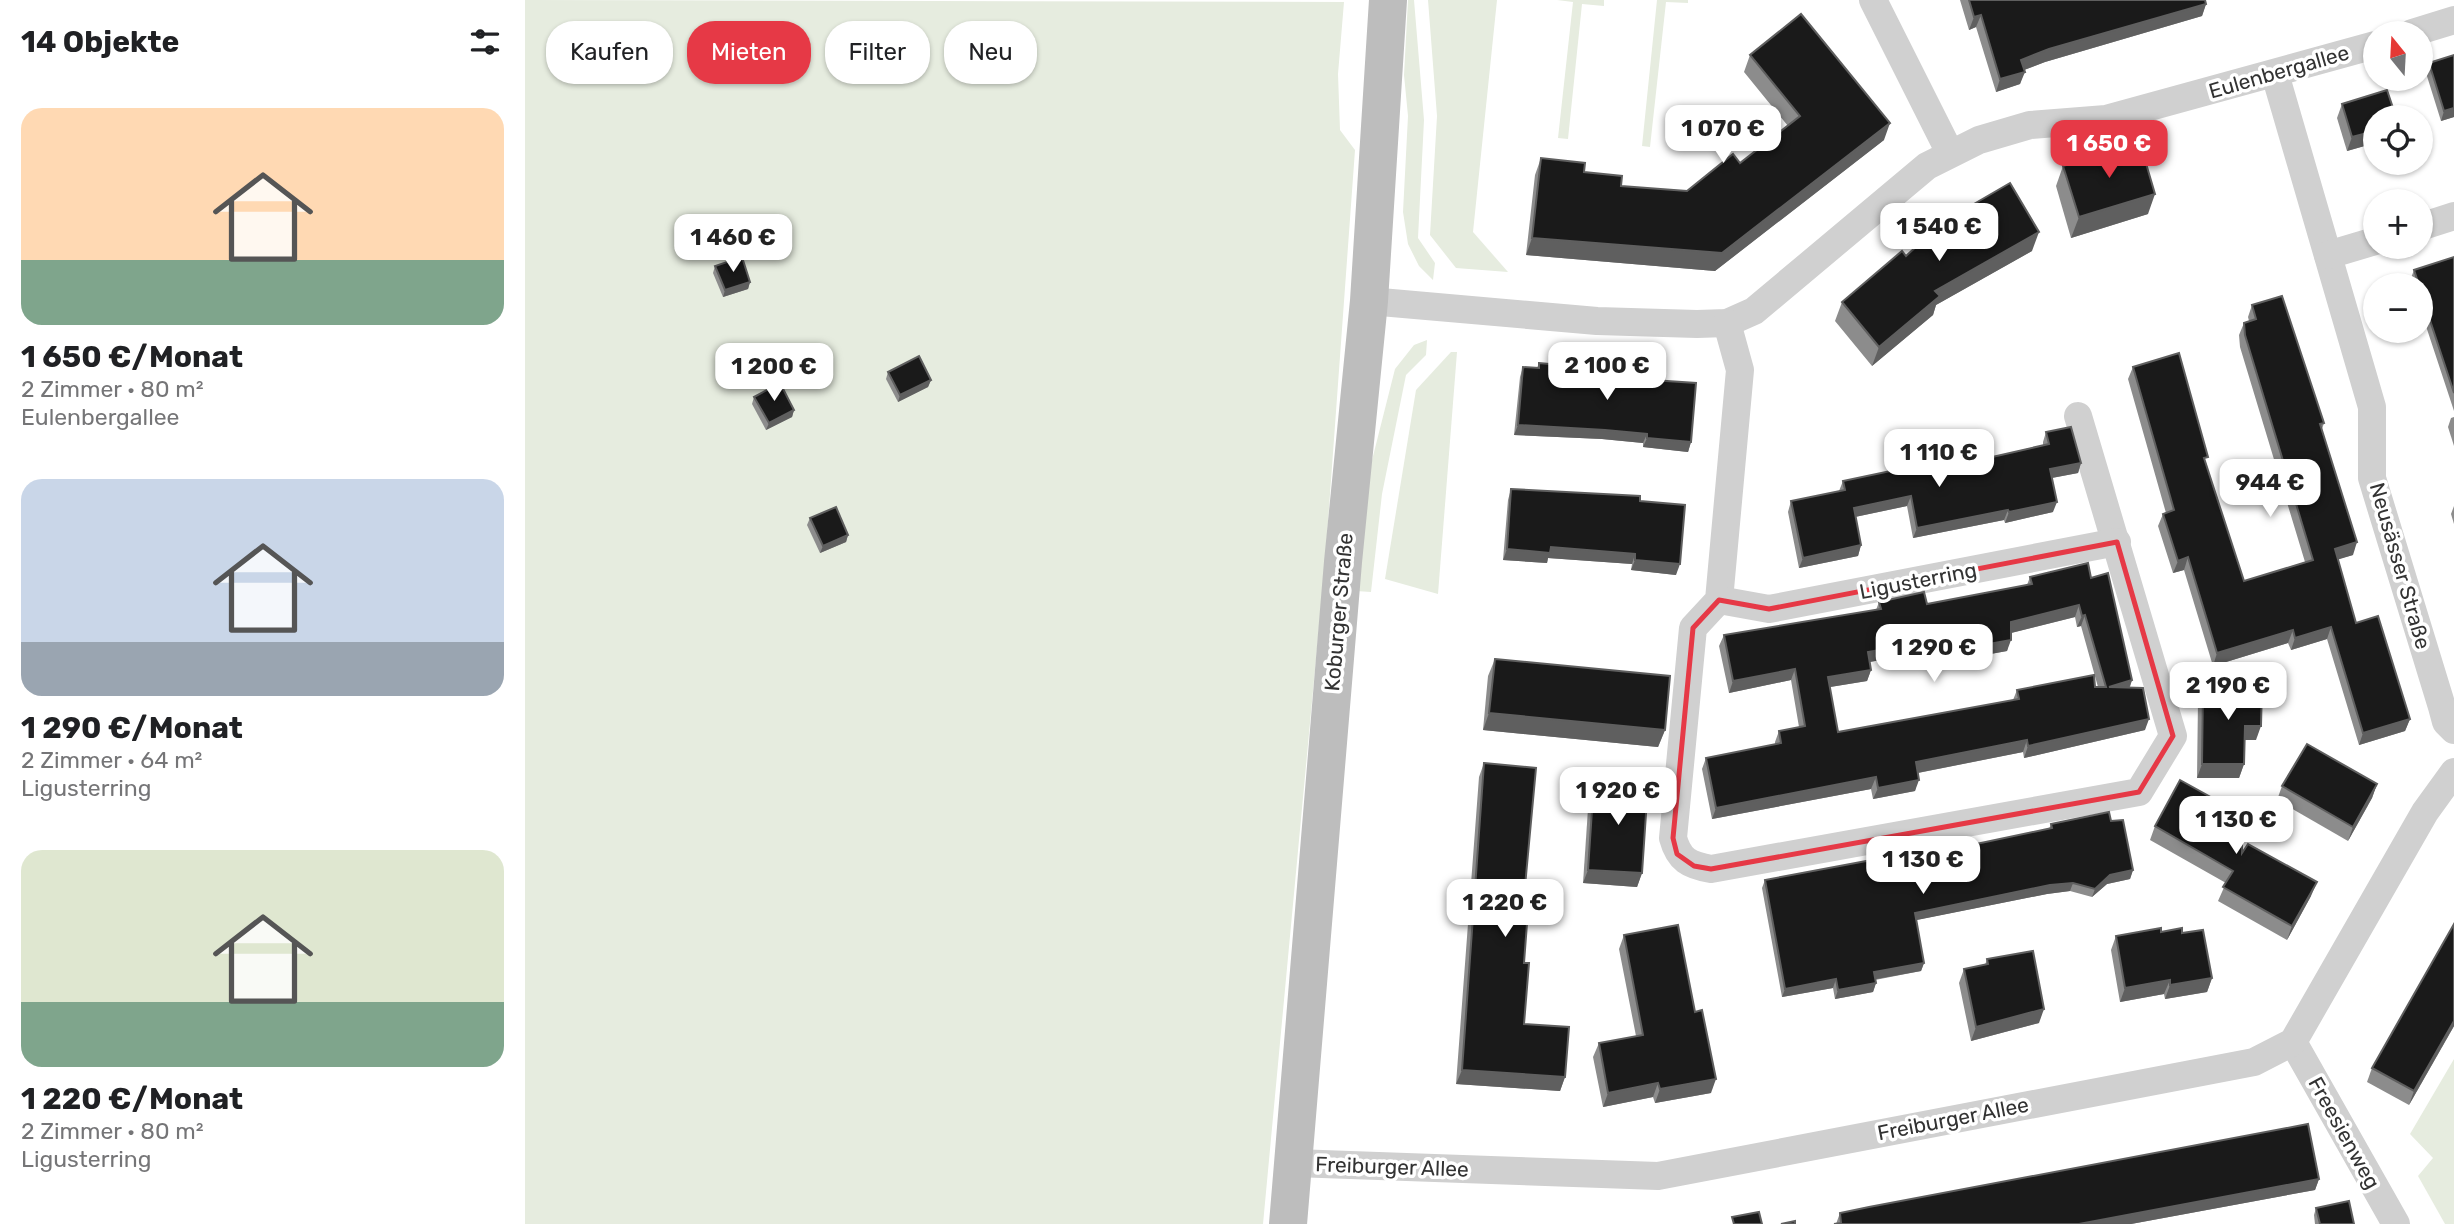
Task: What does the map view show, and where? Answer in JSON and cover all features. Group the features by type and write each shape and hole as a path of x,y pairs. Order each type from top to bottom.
{"main road":[{"name":"Koburger Straße","path":"1288,1224 1342,576 1369,301 1388,0"}],"street":[{"path":"1873,0 1950,153"},
{"path":"2433,26 2454,20"},
{"name":"Eulenbergallee","path":"1369,301 1597,321 1727,323 1753,311 1911,178 1950,153 1979,140 2030,125 2106,118 2275,74 2363,48"},
{"name":"Neusässer Straße","path":"2275,74 2372,407 2372,478 2446,722 2454,730"},
{"path":"2433,223 2454,216"},
{"path":"2328,255 2363,245"},
{"path":"1727,323 1740,370 1719,600 1692,628 1673,838 1677,855 1694,866 1711,869 2139,792 2173,736 2078,416"},
{"name":"Ligusterring","path":"1719,600 1769,609 2117,542"},
{"path":"2293,1042 2425,812 2454,772"},
{"name":"Freiburger Allee","path":"1294,1163 1658,1176 2254,1062 2293,1042"},
{"name":"Freesienweg","path":"2293,1042 2396,1224"}],"highlighted area":[{"path":"2117,542 2173,736 2139,792 1711,869 1694,866 1677,854 1673,838 1693,628 1719,600 1769,609"}],"shaded area":[{"path":"525,0 1344,2 1338,74 1340,130 1355,150 1325,563 1263,1224 525,1224"},
{"path":"1408,0 1414,0 1424,120 1418,238 1435,263 1433,280 1419,266 1408,244 1403,212 1408,116 1404,75"},
{"path":"1428,0 1497,0 1473,232 1508,272 1456,268 1430,235 1437,116"},
{"path":"1557,0 1604,0 1604,6 1582,4 1568,139 1558,138 1573,2"},
{"path":"1657,0 1688,0 1688,3 1666,2 1650,147 1642,146"},
{"path":"1427,340 1426,355 1406,375 1382,494 1371,592 1356,591 1367,480 1395,369 1414,345"},
{"path":"1451,352 1457,352 1438,594 1385,579 1416,390"},
{"path":"2454,1059 2454,1224 2445,1224 2418,1176 2433,1158 2410,1134"}],"building":[{"path":"1969,0 2205,0 2206,4 2049,49 2021,60 2025,72 2000,79 1981,15 1974,17"},
{"path":"1801,14 1890,123 1722,253 1532,238 1541,158 1585,163 1584,172 1622,176 1621,186 1687,191 1733,154 1740,163 1800,116 1750,55"},
{"path":"2454,55 2454,108 2444,111 2433,76 2433,62"},
{"path":"2387,91 2392,105 2363,105 2363,134 2352,137 2342,104"},
{"path":"2140,143 2155,194 2079,217 2063,166"},
{"path":"2010,183 2039,232 1935,291 1940,296 1879,347 1842,302 1902,251 1906,256 1943,222"},
{"path":"742,257 750,282 725,290 715,266"},
{"path":"2454,257 2454,393 2433,329 2433,273 2415,273 2414,270"},
{"path":"2282,296 2324,423 2320,424 2357,542 2335,549 2356,623 2378,616 2410,719 2363,733 2331,627 2295,638 2293,630 2217,653 2188,557 2178,561 2163,514 2174,510 2133,367 2179,353 2208,457 2204,458 2244,581 2313,560 2245,335 2244,323 2256,319 2252,305"},
{"path":"919,356 931,380 900,395 888,372"},
{"path":"1539,363 1653,374 1652,380 1696,383 1691,442 1647,438 1647,434 1518,425 1523,367 1539,368"},
{"path":"780,383 794,410 769,423 754,397"},
{"path":"2071,427 2081,463 2050,469 2057,502 1917,528 1911,496 1854,508 1861,545 1803,558 1791,501 1845,490 1843,481 1905,468 1904,459 1944,451 1942,437 1974,431 1979,460 2049,444 2046,432"},
{"path":"1511,489 1640,496 1640,501 1685,505 1680,564 1635,560 1635,554 1551,547 1550,553 1507,549"},
{"path":"836,507 848,535 823,546 810,518"},
{"path":"2088,563 2091,578 2108,573 2132,680 2109,687 2143,688 2149,719 2028,746 2027,740 1916,762 1919,780 1878,788 1876,777 1716,808 1706,758 1781,743 1779,731 1805,726 1795,669 1733,681 1724,635 1881,609 1879,602 1924,592 1927,604 2032,584 2030,577","holes":["2079,605 2082,616 2085,615 2106,687 2095,687 2094,675 2017,690 2019,699 1838,732 1828,677 1871,670 1868,652 1936,640 1939,653 2011,640 2011,622"]},
{"path":"1495,659 1670,676 1665,730 1489,713"},
{"path":"2203,686 2262,687 2261,726 2245,726 2244,764 2202,764"},
{"path":"2307,744 2377,784 2353,827 2282,786"},
{"path":"1484,763 1536,768 1524,897 1529,897 1524,963 1529,963 1524,1024 1569,1027 1565,1077 1462,1070"},
{"path":"1594,780 1648,784 1642,873 1588,870"},
{"path":"2180,780 2223,804 2212,824 2242,841 2242,853 2248,844 2317,882 2292,926 2223,887 2233,871 2155,826"},
{"path":"2109,812 2111,821 2123,820 2133,870 2110,875 2095,889 2073,883 2050,885 1915,913 1924,963 1874,972 1876,983 1838,990 1836,979 1785,989 1765,880 1904,854 1905,859 2052,828 2051,824"},
{"path":"2454,924 2454,1021 2414,1091 2372,1068"},
{"path":"1678,925 1695,1012 1702,1010 1716,1079 1660,1089 1658,1083 1608,1093 1599,1043 1643,1035 1624,935"},
{"path":"2161,928 2161,932 2182,928 2182,933 2203,930 2212,978 2170,985 2170,980 2125,988 2116,936"},
{"path":"2033,951 2044,1009 1976,1027 1964,969 1988,964 1987,959"},
{"path":"2308,1124 2319,1179 2079,1224 1834,1224 1841,1223 1840,1213"},
{"path":"2349,1201 2354,1224 2320,1224 2316,1208"},
{"path":"1759,1212 1762,1224 1734,1224 1732,1217"}]}
